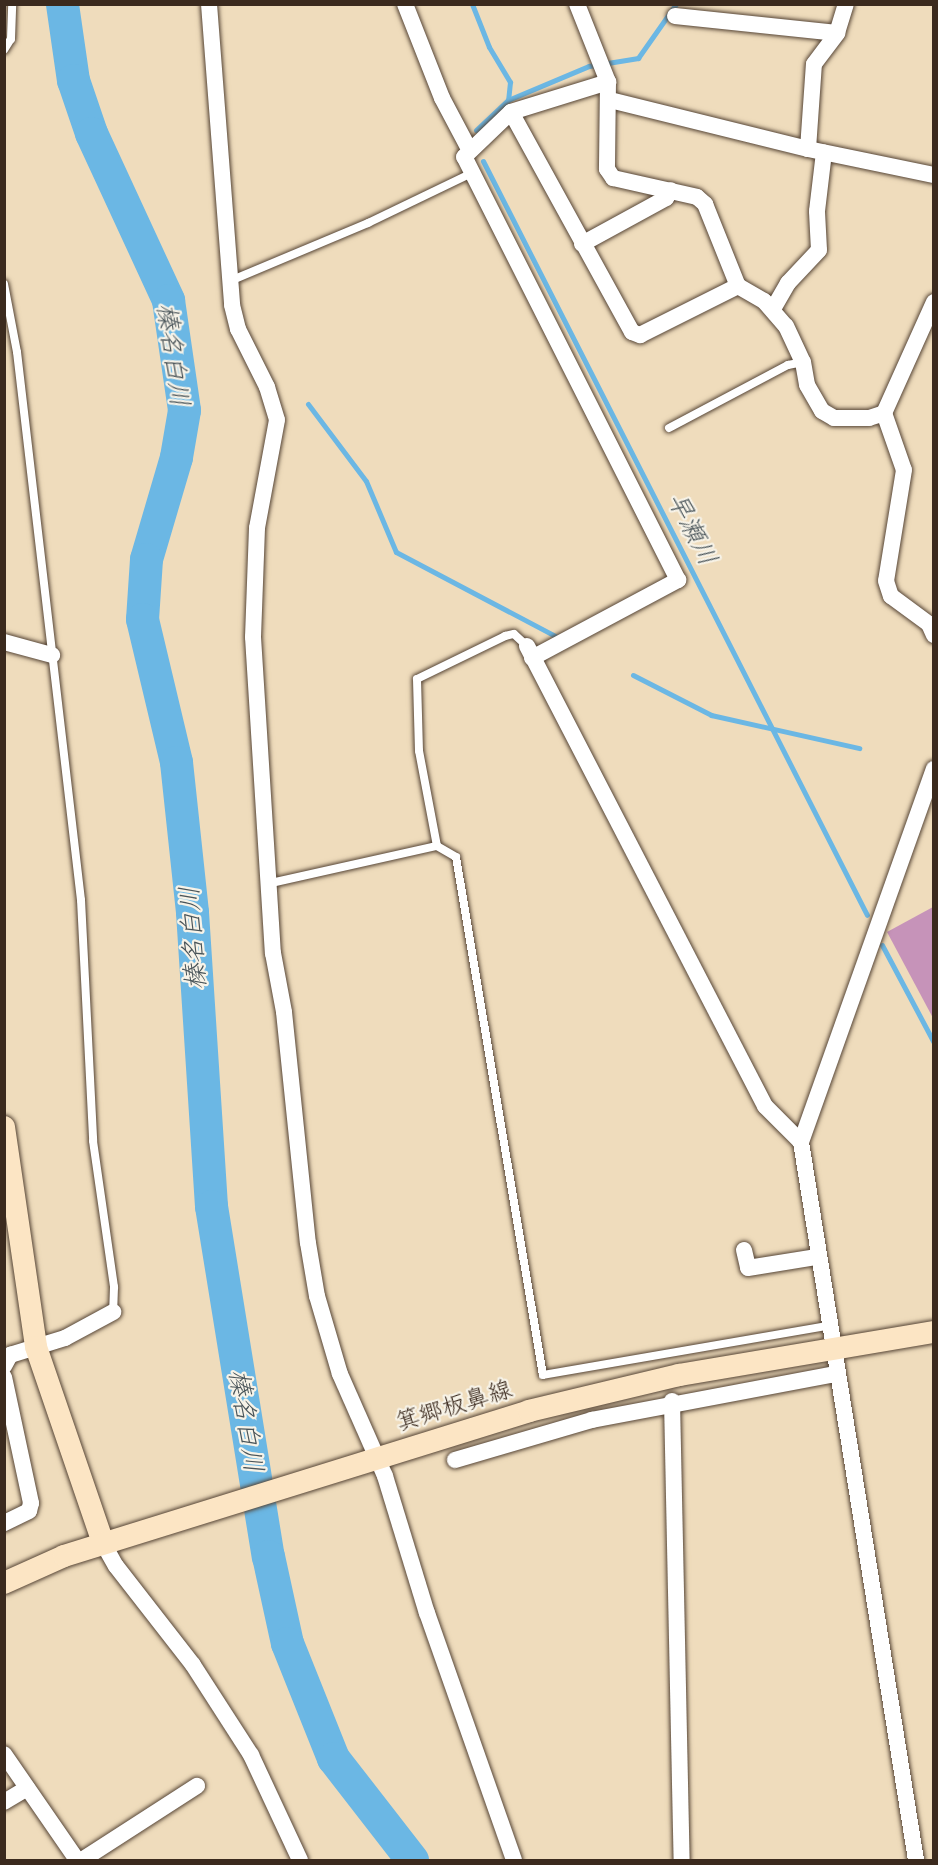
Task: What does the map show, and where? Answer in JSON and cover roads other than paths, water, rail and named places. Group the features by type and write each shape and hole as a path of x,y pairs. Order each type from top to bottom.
{"main road":[{"path":"4,1127 36,1347 103,1543"},
{"name":"箕郷板鼻線","path":"4,1583 64,1556 181,1518 370,1459 606,1391 933,1332"}],"street":[{"path":"209,4 230,281 238,329 267,387 277,420 257,528 254,637 271,883 273,953 284,1012 308,1243 317,1296 340,1374 514,1860"},
{"path":"405,4 442,98 469,149"},
{"path":"577,4 608,81 610,100 607,168 613,178 697,197 705,204 738,286 773,309 786,326 803,362 807,385 822,411 834,418 869,418 884,413"},
{"path":"773,309 788,284 819,250 814,63 837,33 844,6"},
{"path":"675,16 837,33"},
{"path":"608,81 511,112 469,149 464,157 470,174 678,580 674,586 529,652 765,1106 801,1142"},
{"path":"610,100 816,151 933,175"},
{"path":"511,112 632,332 640,335 738,286"},
{"path":"582,244 666,198 671,190"},
{"path":"933,302 884,413 904,470 886,581 891,596 929,624 933,634"},
{"path":"4,642 52,655"},
{"path":"916,1860 835,1374 801,1142 932,774"},
{"path":"744,1250 748,1268 817,1257"},
{"path":"4,1366 10,1355 65,1338 113,1312"},
{"path":"455,1460 592,1419 672,1401 835,1374"},
{"path":"4,1377 31,1503 29,1511 4,1523"},
{"path":"672,1401 682,1860"},
{"path":"103,1543 116,1566 193,1665 251,1755 300,1860"},
{"path":"4,1754 76,1860"},
{"path":"82,1860 197,1786"},
{"path":"4,1802 27,1788"}],"lane":[{"path":"4,50 10,39 12,4"},
{"path":"230,281 368,224 470,174"},
{"path":"4,284 17,352 81,900 93,1141 114,1287 113,1312"},
{"path":"669,428 788,365 803,362"},
{"path":"437,846 419,751 417,679 505,636 514,634 529,652"},
{"path":"271,883 437,846 456,857 543,1375 828,1326"}],"waterway":[{"name":"榛名白川","path":"62,4 73,80 91,133 168,300 184,410 176,457 146,559 142,619 176,762 192,912 211,1206 268,1556 287,1643 333,1758 412,1860"},
{"path":"472,4 489,47 510,82 508,100"},
{"name":"早瀬川","path":"476,130 508,100 589,66 638,58 676,4"},
{"name":"早瀬川","path":"483,161 867,915"},
{"path":"308,404 366,481 396,552 557,637"},
{"path":"633,675 711,715 859,748"},
{"name":"早瀬川","path":"882,945 934,1043"}]}
